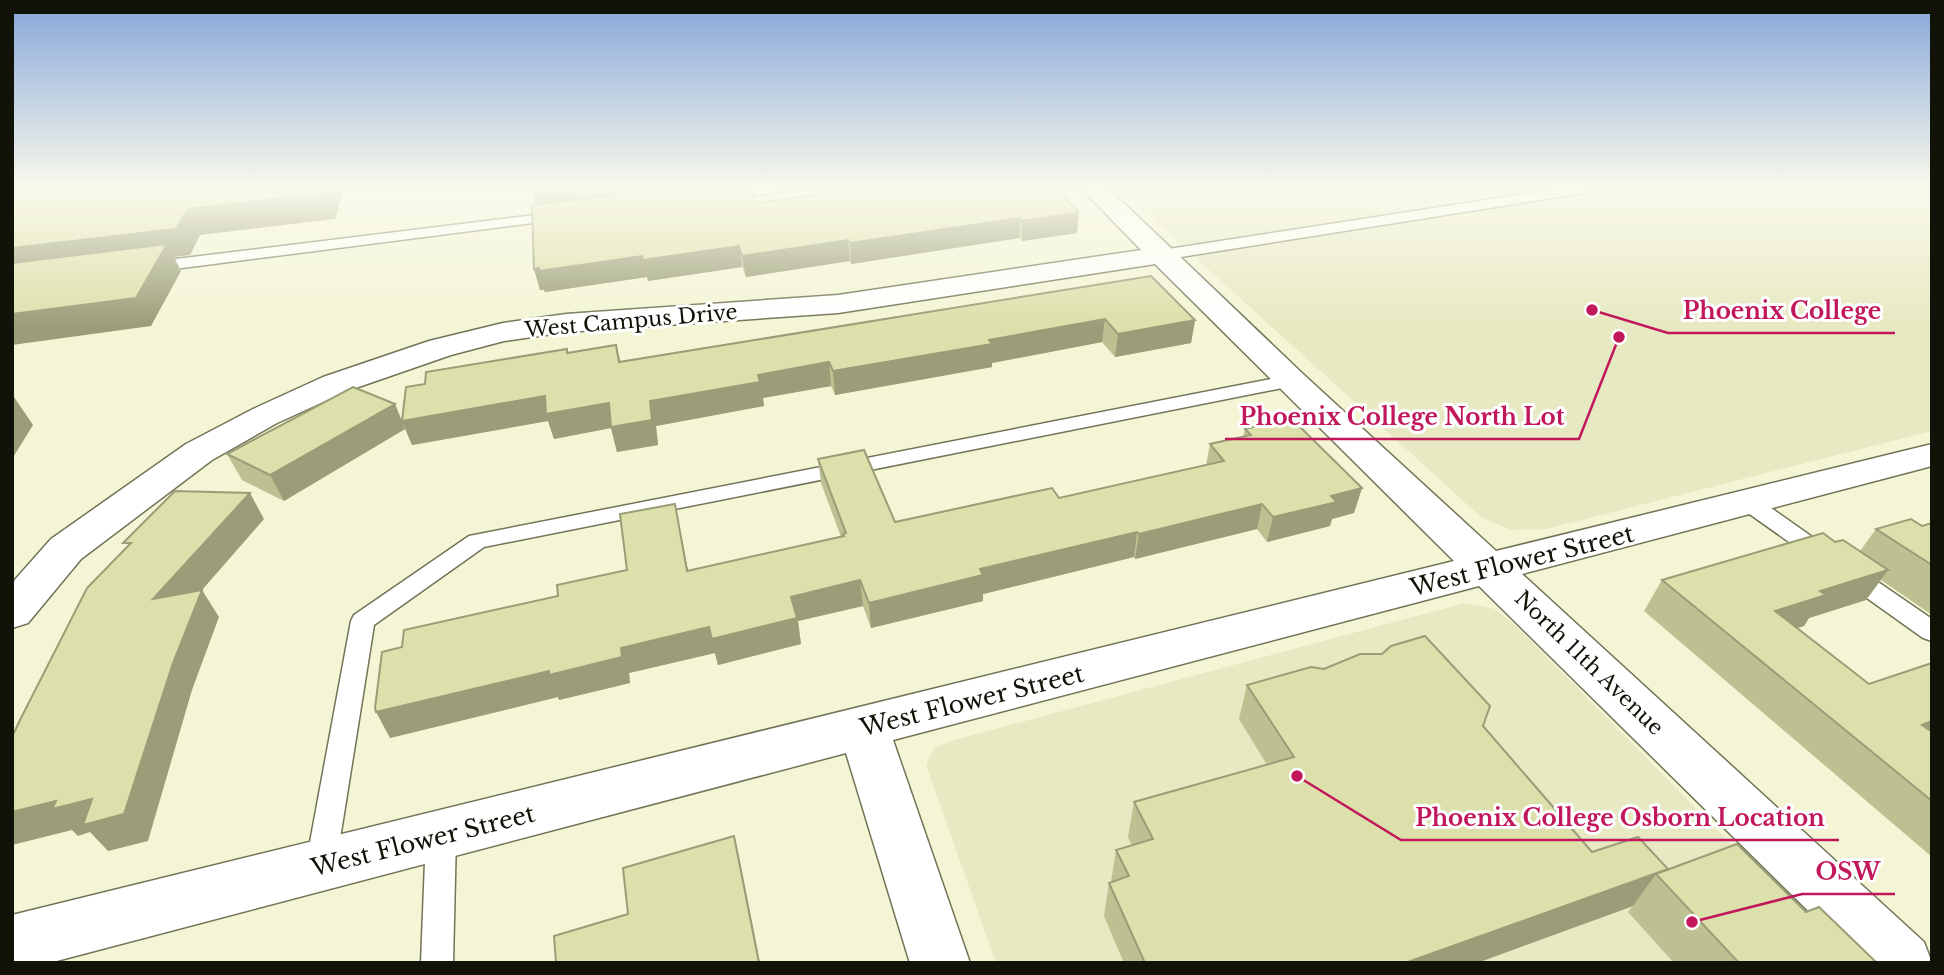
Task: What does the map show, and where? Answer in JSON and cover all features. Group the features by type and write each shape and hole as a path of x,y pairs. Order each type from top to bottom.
{"street":[{"name":"North 11th Avenue","path":"1140,234 1291,381 1903,963"},
{"name":"West Campus Drive","path":"12,612 66,549 199,452 265,416 335,384 440,348 503,332 566,323 838,304 1162,255"},
{"name":"West Flower Street","path":"12,944 1491,570 1932,455"},
{"path":"864,729 940,963"}],"lane":[{"path":"136,269 419,234"},
{"path":"1162,255 1299,234"},
{"path":"320,867 363,621 477,541 1291,381"},
{"path":"1749,503 1932,632"},
{"path":"437,963 441,836"}],"shaded area":[{"path":"1169,234 1932,234 1932,431 1546,529 1511,530 1481,517"},
{"path":"1465,603 1495,609 1516,626 1849,963 996,963 926,765 934,748 954,740"}],"building":[{"path":"12,234 137,234 12,248"},
{"path":"533,234 915,234 850,243 848,240 742,256 739,246 643,260 642,256 539,271 539,268 534,269"},
{"path":"167,244 136,298 12,314 12,263"},
{"path":"1151,276 1195,320 1118,334 1105,319 989,340 992,344 833,371 829,362 758,375 760,382 650,401 652,420 611,427 609,403 546,414 545,396 402,421 406,387 425,384 426,372 567,349 567,353 616,345 619,362"},
{"path":"353,387 395,404 270,475 227,454"},
{"path":"1291,418 1362,488 1331,496 1337,502 1273,517 1262,504 1139,534 1137,532 980,569 983,575 869,603 860,580 791,597 797,618 712,639 709,627 621,648 622,657 549,675 549,671 376,712 382,652 402,647 404,630 558,596 557,585 627,570 620,514 675,504 687,571 844,536 846,533 818,459 864,450 895,522 1052,488 1059,498 1224,461 1210,444 1251,435 1245,429"},
{"path":"175,491 250,493 153,599 202,590 173,663 124,814 83,825 92,799 52,809 56,801 12,812 12,737 87,588 131,543 123,543"},
{"path":"1911,519 1922,526 1932,523 1932,565 1876,529"},
{"path":"1823,533 1835,542 1843,540 1888,570 1820,591 1826,595 1775,611 1869,684 1932,663 1932,721 1922,725 1932,732 1932,801 1662,580"},
{"path":"1425,636 1490,706 1483,726 1592,852 1638,837 1668,869 1405,963 1145,963 1109,883 1129,876 1116,850 1153,839 1134,802 1294,757 1247,685 1311,667 1324,669 1360,654 1382,654 1391,646"},
{"path":"734,836 759,963 556,963 554,936 628,914 623,868"},
{"path":"1737,844 1806,912 1819,907 1877,963 1739,963 1656,874"}],"place":[{"name":"Phoenix College","path":"1592,310"},
{"name":"Phoenix College North Lot","path":"1619,337"},
{"name":"Phoenix College Osborn Location","path":"1297,776"},
{"name":"OSW","path":"1692,922"}]}
